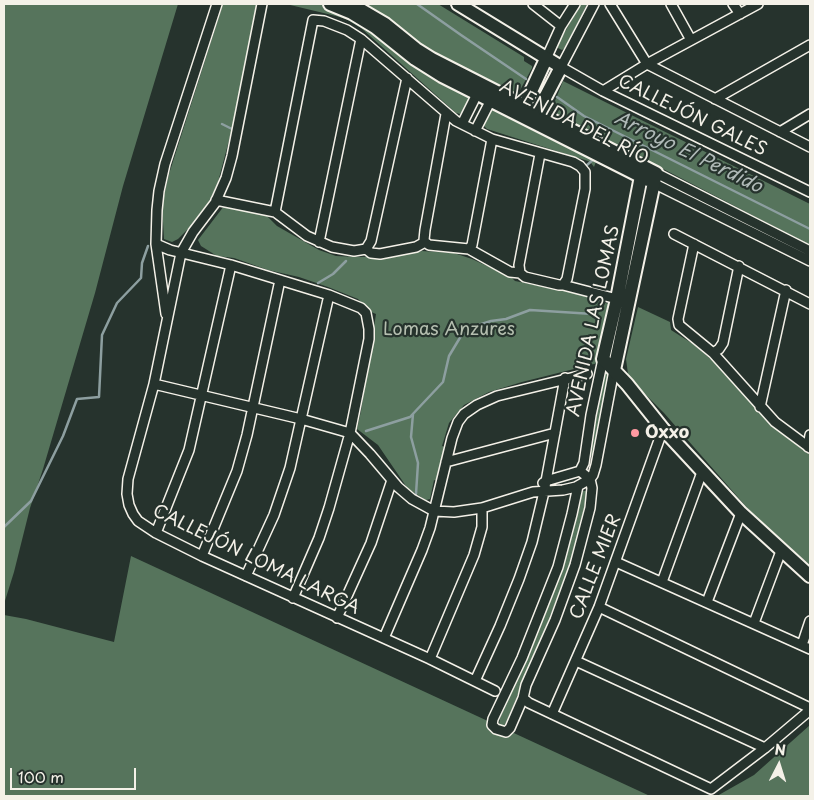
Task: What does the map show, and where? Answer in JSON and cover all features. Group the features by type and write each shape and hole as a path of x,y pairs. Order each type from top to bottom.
{"street":[{"path":"167,320 156,244 157,210 165,164 217,4"},
{"name":"CALLEJÓN LOMA LARGA","path":"262,4 226,178 216,200 181,253 154,384 128,479 127,494 133,514 145,527 202,556 430,659 495,691"},
{"name":"AVENIDA DEL RÍO","path":"330,4 352,13 374,27 415,59 442,76 480,89"},
{"name":"AVENIDA DEL RÍO","path":"351,4 385,24 416,49 480,89 493,96 524,107 810,262"},
{"path":"458,4 546,59 558,73"},
{"path":"533,4 561,26"},
{"path":"524,107 561,26 575,4"},
{"path":"537,114 594,4"},
{"path":"610,4 647,64 810,147"},
{"path":"671,4 691,40"},
{"path":"734,4 740,14"},
{"path":"603,91 647,64 758,4"},
{"path":"275,212 313,20 336,24 360,39 446,114 462,124 492,138 540,154 573,162 580,166 585,172 585,189 567,279 564,285"},
{"path":"319,242 360,39"},
{"path":"715,99 810,45"},
{"name":"CALLEJÓN GALES","path":"558,73 603,91 810,192"},
{"path":"216,200 275,212 301,232 319,242 345,250 359,251 366,249 371,242 407,78"},
{"path":"462,124 480,89"},
{"path":"475,131 493,96"},
{"path":"425,242 425,230 446,114"},
{"path":"780,132 810,114"},
{"path":"468,249 472,245 492,138"},
{"path":"520,273 518,265 540,154"},
{"name":"AVENIDA LAS LOMAS","path":"580,471 584,463 591,415 617,299 642,171"},
{"name":"AVENIDA DEL RÍO","path":"655,178 810,251"},
{"name":"AVENIDA LAS LOMAS","path":"578,486 558,567 522,658 494,716 492,725 496,729 506,732 510,728 523,698 526,685 555,620 575,565 590,508 592,488 590,479 596,465 655,178"},
{"path":"674,234 810,304"},
{"path":"366,249 371,253 380,254 416,247 425,242"},
{"path":"425,242 468,249 510,272 617,299"},
{"path":"156,244 181,253 231,265 328,295 361,308 366,313 368,338 350,433 326,515 294,598"},
{"path":"694,244 678,319 679,325 713,353 760,407 782,428 810,447"},
{"path":"156,533 190,450 231,265"},
{"path":"713,353 719,349 723,342 739,266"},
{"path":"202,556 237,471 253,408 280,280"},
{"path":"760,407 786,290"},
{"path":"246,576 274,515 290,468 328,295"},
{"path":"603,359 663,429 741,513 810,576"},
{"path":"384,638 414,572 434,511 455,429 464,414 470,409 497,396 587,374"},
{"path":"475,681 519,579 532,542 544,492 565,378"},
{"path":"154,384 301,419 350,433 392,480 412,499 434,511 454,512 482,508 533,492 563,490 578,486 590,479 580,471 546,480 533,492"},
{"name":"CALLE MIER","path":"552,714 599,607 663,429"},
{"path":"446,462 555,433"},
{"path":"810,435 810,447"},
{"path":"662,582 702,472"},
{"path":"337,618 371,544 392,480"},
{"path":"430,659 474,555 482,527 482,508"},
{"path":"707,602 741,513"},
{"path":"754,623 781,551"},
{"path":"616,562 806,647 810,621"},
{"path":"523,698 529,703 711,789 765,748 810,709 599,607"},
{"path":"576,660 765,748"}],"green space":[{"path":"4,4 178,4 123,186 95,293 30,508 4,604"},
{"path":"223,4 257,4 232,129 218,182 211,198 198,219 178,239 172,242 164,239 162,204 169,174"},
{"path":"286,4 321,4 340,9 469,94 470,98 462,112 460,114 456,113 361,28 346,19"},
{"path":"363,4 438,4 524,57 524,61 532,66 532,68 517,96 499,89 408,39"},
{"path":"581,4 587,4 565,48 562,50 558,48 558,44"},
{"path":"563,81 810,204 810,245 555,113 552,110 553,106"},
{"path":"491,108 597,159 594,167 588,161 487,129 483,125"},
{"name":"Lomas Anzures","path":"224,206 267,216 277,226 319,250 336,256 396,256 422,251 454,253 472,259 511,277 515,281 571,292 609,304 598,363 489,392 464,405 449,423 442,446 445,447 437,481 434,480 430,499 426,500 408,489 378,445 357,429 376,314 371,312 358,299 328,287 234,258 217,256 201,246 198,240"},
{"path":"638,307 670,322 671,330 693,344 715,363 772,426 810,455 810,565 757,519 664,413 632,381 628,374 626,359"},
{"path":"606,371 611,373 594,455 590,456 589,453"},
{"path":"583,491 587,491 587,497 569,568 508,718 504,726 501,726 499,725 500,718 533,642"},
{"path":"131,556 650,796 4,796 4,615 114,642"},
{"path":"810,725 810,796 717,796 754,775"}],"waterway":[{"name":"Arroyo El Perdido","path":"417,4 526,79"},
{"name":"Arroyo El Perdido","path":"557,97 584,116 810,229"},
{"path":"222,124 232,129"},
{"path":"587,165 595,158"},
{"path":"4,527 31,501 63,436 77,399 99,397 102,335 117,303 141,278 142,263 148,246"},
{"path":"318,283 333,274 346,261"},
{"path":"366,431 410,417 443,382 449,356 461,336 472,327 506,319 530,310 593,314 601,319"},
{"path":"413,414 411,437 418,463 416,494"}],"place":[{"name":"Oxxo","path":"635,433"}]}
